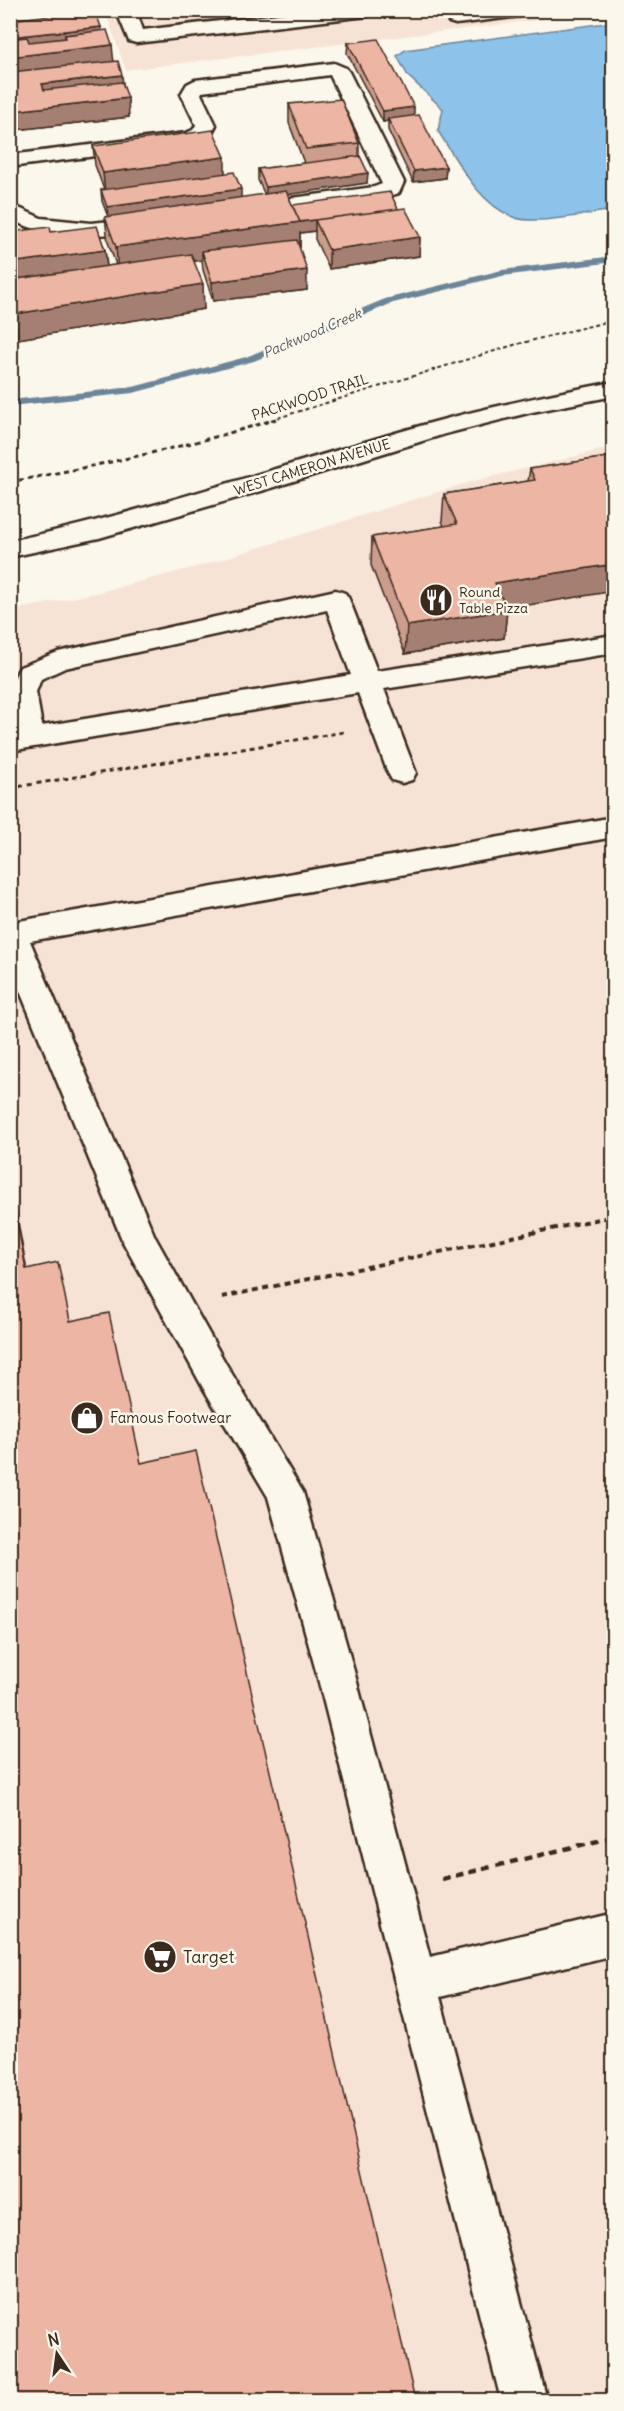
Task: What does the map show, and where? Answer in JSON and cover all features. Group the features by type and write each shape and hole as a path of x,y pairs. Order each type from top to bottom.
{"street":[{"path":"126,10 136,37 367,10"},
{"path":"452,10 456,18 520,10"},
{"path":"10,161 190,139 202,134 206,125 191,93 194,88 202,84 326,68 339,72 393,182 391,188 379,193 228,213"},
{"path":"10,210 36,224 91,230 170,221"},
{"name":"WEST CAMERON AVENUE","path":"10,549 101,529 259,484 436,429 614,389"},
{"path":"402,772 367,682 336,599 58,661 30,674 22,692 21,739 367,682 614,644"},
{"path":"524,2400 335,1671 285,1492 214,1375 140,1242 11,931 614,826"},
{"path":"415,1982 614,1934"}],"path":[{"name":"PACKWOOD TRAIL","path":"10,482 128,460 211,440 386,383 514,345 614,320"},
{"path":"10,788 384,725"},
{"path":"222,1297 614,1216"},
{"path":"442,1880 614,1837"}],"shaded area":[{"path":"105,11 611,11 126,70"},
{"path":"613,447 613,2400 11,2400 10,611 100,592 203,565 470,482"}],"water":[{"path":"613,22 613,210 534,220 513,217 501,211 479,192 461,168 438,131 443,109 408,76 397,56 405,50"}],"building":[{"path":"95,10 101,27 10,37 10,20"},
{"path":"107,30 112,45 10,57 10,39 27,37 29,42"},
{"path":"378,39 414,107 383,111 348,43"},
{"path":"118,61 122,75 42,84 44,90 122,82 128,98 13,111 10,101 10,72"},
{"path":"341,99 359,143 306,149 289,104"},
{"path":"419,115 446,167 414,171 388,119"},
{"path":"213,130 225,157 103,173 93,146"},
{"path":"360,156 368,173 266,187 258,169"},
{"path":"234,172 241,189 107,207 101,190"},
{"path":"286,191 300,222 116,247 105,217"},
{"path":"390,192 398,209 300,222 292,205"},
{"path":"405,208 420,237 329,250 315,220"},
{"path":"97,226 105,250 10,263 10,232 50,227 51,232"},
{"path":"297,240 307,270 212,282 202,251"},
{"path":"191,254 203,284 15,314 10,301 10,280"},
{"path":"614,456 614,564 495,583 507,610 407,626 372,537 457,524 444,494 535,480 530,469"},
{"name":"Target","path":"10,1185 26,1269 58,1262 70,1321 109,1313 141,1463 196,1451 415,2400 10,2400"}],"waterway":[{"name":"Packwood Creek","path":"10,403 133,390 250,359 389,301 502,273 614,259"}],"place":[{"name":"Round Table Pizza","path":"436,600"},
{"name":"Famous Footwear","path":"87,1418"},
{"name":"Target","path":"160,1957"}]}
